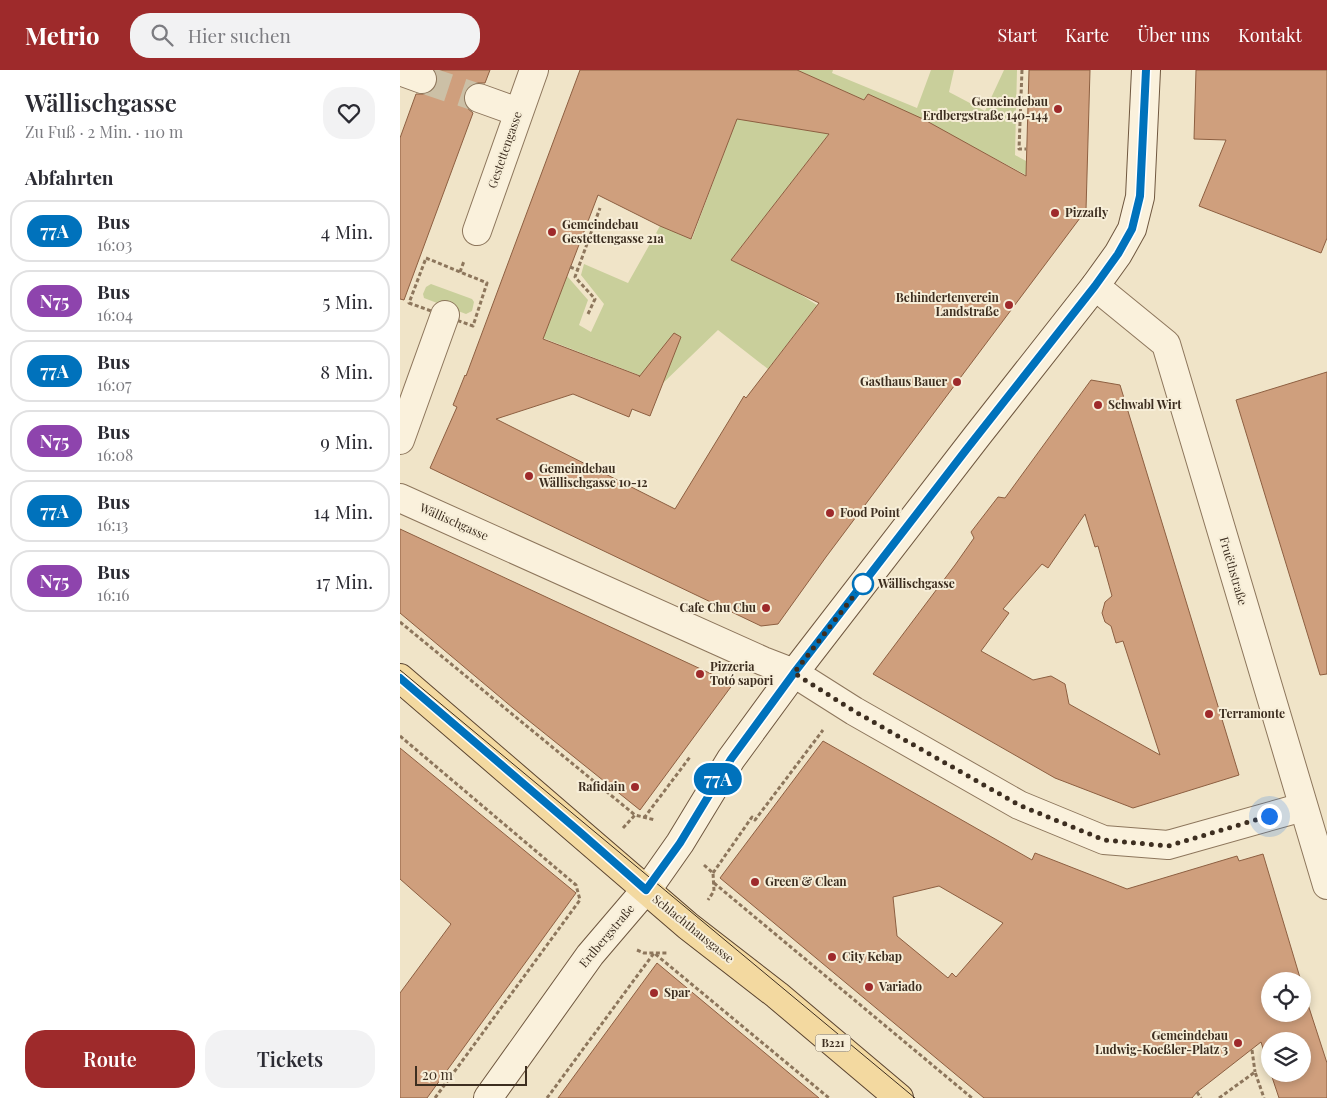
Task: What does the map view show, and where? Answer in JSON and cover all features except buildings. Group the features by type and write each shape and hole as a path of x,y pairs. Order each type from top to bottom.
{"main road":[{"name":"Schlachthausgasse","path":"400,678 646,890 715,948 777,994 899,1098"}],"street":[{"name":"Gestettengasse","path":"477,230 534,70"},
{"name":"Erdbergstraße","path":"488,1098 590,954 646,890 680,843 731,759 794,673 1118,254 1132,229 1140,196 1146,70"},
{"path":"479,98 518,112"},
{"name":"Fruëthstraße","path":"1095,286 1166,344 1327,885"},
{"path":"400,440 445,315"},
{"name":"Wällischgasse","path":"400,498 754,657 794,673 842,704 1019,805 1104,840 1168,846 1303,807"}],"path":[{"path":"1022,70 1019,148 1026,149"},
{"path":"588,314 594,299 575,277 600,208"},
{"path":"423,266 426,258 487,283 484,291"},
{"path":"570,267 578,270"},
{"path":"400,622 635,815"},
{"path":"714,873 752,817 755,820 842,704"},
{"path":"400,736 576,884 580,900 435,1098"},
{"path":"714,883 972,1098"},
{"path":"547,1098 654,953 829,1098"},
{"path":"1252,1050 1255,1072 1264,1098"},
{"path":"1220,1098 1255,1072"},
{"path":"1197,1092 1201,1098"}],"green space":[{"path":"755,70 833,70 832,73 917,108 931,70 954,70 949,92 985,111 1004,70 1017,70 1015,155 1026,161 1026,175 915,116 868,94 864,100 799,71 829,134 731,260 795,291 817,305 768,369 718,330 662,384 543,338 567,276 588,300 579,325 591,332 604,304 581,275 584,264 628,283 660,226 692,239"},
{"path":"431,284 472,299 474,302 472,311 466,314 424,298 423,294 426,287"}],"tunnel":[{"path":"422,79 479,98"}],"tram line":[{"path":"400,670 915,1098"}],"bus line":[{"name":"77A","path":"400,678 646,890 680,843 731,759 794,673 1118,254 1132,229 1140,196 1146,70"}],"place":[{"name":"Gemeindebau Erdbergstraße 140-144","path":"1058,109"},
{"name":"Pizzafly","path":"1055,213"},
{"name":"Gemeindebau Gestettengasse 21a","path":"552,232"},
{"name":"Behindertenverein Landstraße","path":"1009,305"},
{"name":"Gasthaus Bauer","path":"957,382"},
{"name":"Schwabl Wirt","path":"1098,405"},
{"name":"Gemeindebau Wällischgasse 10-12","path":"529,476"},
{"name":"Food Point","path":"830,513"},
{"name":"Wällischgasse","path":"863,584"},
{"name":"Cafe Chu Chu","path":"766,608"},
{"name":"Pizzeria Totó sapori","path":"700,674"},
{"name":"Terramonte","path":"1209,714"},
{"name":"Rafidain","path":"635,787"},
{"name":"Green & Clean","path":"755,882"},
{"name":"City Kebap","path":"832,957"},
{"name":"Variado","path":"869,987"},
{"name":"Spar","path":"654,993"},
{"name":"Gemeindebau Ludwig-Koeßler-Platz 3","path":"1238,1043"}],"route":[{"path":"863,584 794,673 854,711 1019,805 1104,840 1168,846 1269,816"}]}
